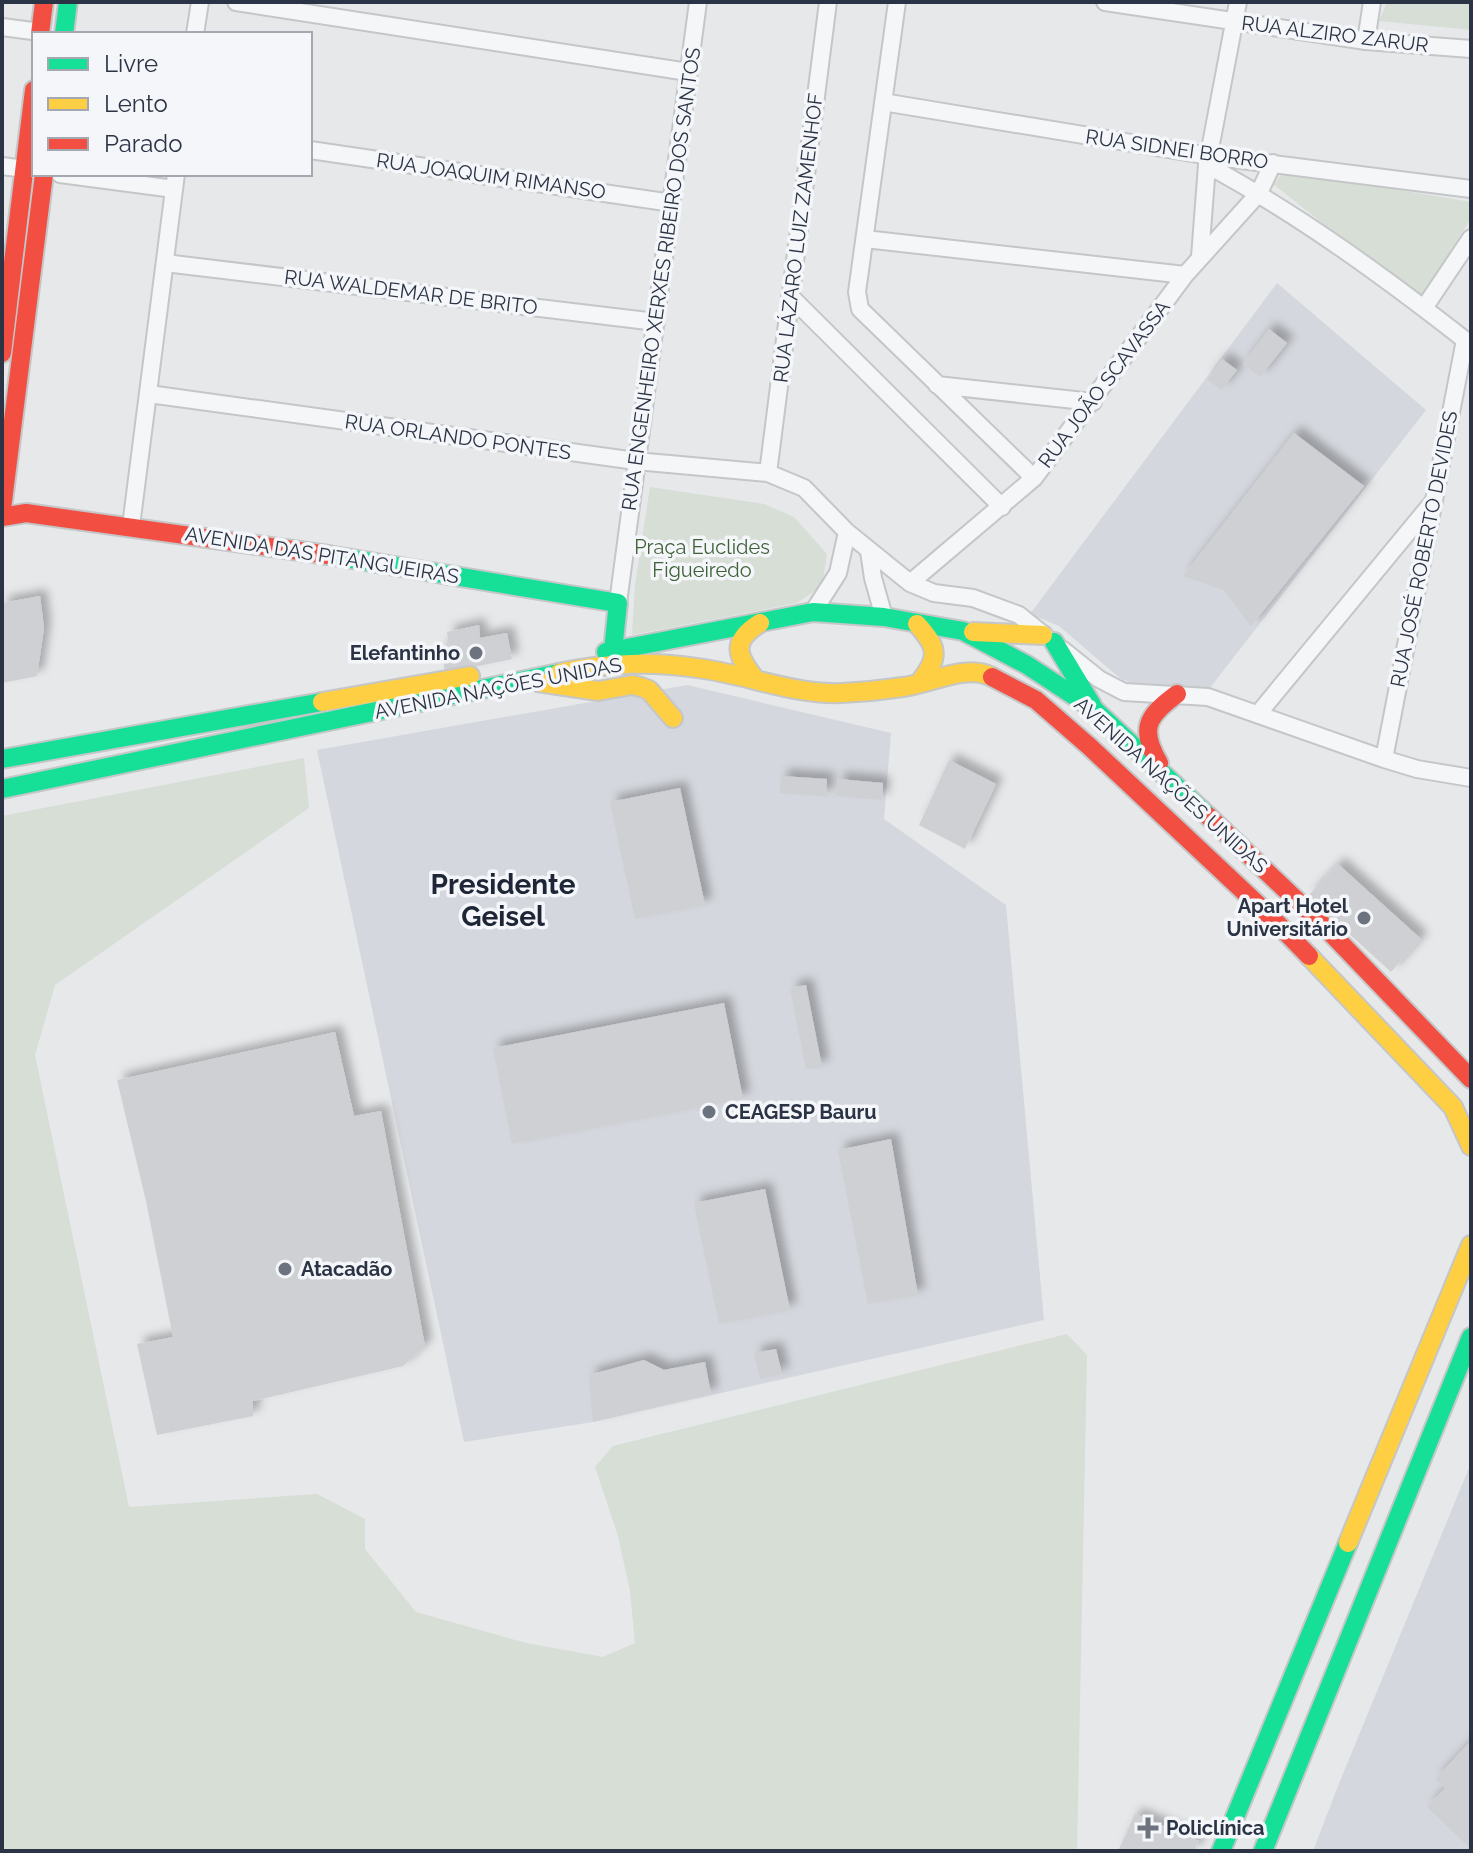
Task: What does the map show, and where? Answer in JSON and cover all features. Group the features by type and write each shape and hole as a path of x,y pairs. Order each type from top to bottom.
{"main road":[{"path":"40,32 44,2"},
{"path":"64,32 68,2"},
{"path":"2,353 5,302 33,176"},
{"path":"2,509 34,176"},
{"name":"AVENIDA DAS PITANGUEIRAS","path":"2,502 26,513"},
{"name":"AVENIDA DAS PITANGUEIRAS","path":"2,517 26,513 131,526 618,603"},
{"name":"RUA ENGENHEIRO XERXES RIBEIRO DOS SANTOS","path":"613,651 618,603"},
{"name":"AVENIDA NAÇÕES UNIDAS","path":"2,759 679,640 789,615 813,612 884,617 963,631 1027,665 1094,709 1329,931 1471,1079"},
{"path":"755,679 740,659 743,635 757,624 789,615"},
{"path":"917,624 931,638 936,653 930,670 919,683"},
{"path":"963,631 1049,638 1094,709"},
{"name":"AVENIDA NAÇÕES UNIDAS","path":"2,789 592,666 629,662 705,669 804,692 877,691 984,672 1036,700 1271,917 1453,1107 1471,1146"},
{"path":"525,680 598,691 632,685 641,687 649,690 673,718"},
{"path":"1173,784 1147,745 1146,727 1157,708 1177,694"},
{"path":"1221,1851 1471,1245"},
{"path":"1263,1851 1471,1337"}],"street":[{"path":"195,32 200,2"},
{"path":"236,2 688,72"},
{"name":"RUA ENGENHEIRO XERXES RIBEIRO DOS SANTOS","path":"618,603 698,2"},
{"name":"RUA LÁZARO LUIZ ZAMENHOF","path":"768,473 828,2"},
{"path":"897,2 857,292 860,309 1034,478"},
{"name":"RUA ALZIRO ZARUR","path":"1105,2 1366,41 1471,49"},
{"path":"1200,257 1208,160 1238,2"},
{"path":"1366,41 1372,2"},
{"path":"2,27 34,32"},
{"name":"RUA SIDNEI BORRO","path":"883,102 1208,160 1273,163 1471,189"},
{"name":"RUA JOAQUIM RIMANSO","path":"312,150 672,203"},
{"path":"1208,160 1468,341"},
{"name":"RUA JOÃO SCAVASSA","path":"910,583 1034,478 1185,275 1259,193 1273,163"},
{"path":"2,166 32,171"},
{"path":"93,176 175,181 131,526"},
{"path":"1424,308 1471,238"},
{"path":"865,239 1185,275"},
{"name":"RUA WALDEMAR DE BRITO","path":"165,263 656,322"},
{"path":"790,296 1002,507"},
{"name":"RUA JOSÉ ROBERTO DEVIDES","path":"1384,759 1433,502 1468,341"},
{"path":"937,385 1093,402"},
{"name":"RUA ORLANDO PONTES","path":"149,394 636,461 768,473 804,488 847,532 910,583"},
{"path":"1258,714 1433,502"},
{"path":"813,612 838,573 847,532"},
{"path":"869,551 884,617"},
{"path":"910,583 934,593 973,598 1019,615 1099,679 1124,692 1208,697 1384,759 1417,769 1471,778"}],"shaded area":[{"path":"1277,283 1426,410 1209,689 1142,687 1121,679 1059,626 1030,614"},
{"name":"CEAGESP Bauru","path":"687,685 891,733 884,819 1006,905 1044,1320 593,1422 464,1442 317,750"},
{"path":"1471,1463 1471,1851 1313,1851 1338,1786"}],"green space":[{"path":"1387,2 1471,2 1471,30 1379,21"},
{"path":"1285,171 1471,202 1471,218 1421,301 1273,184"},
{"name":"Praça Euclides Figueiredo","path":"650,487 764,504 794,517 827,554 822,586 797,603 632,635 635,585"},
{"path":"304,758 309,808 55,985 35,1055 129,1507 317,1494 365,1519 365,1549 416,1612 526,1643 603,1657 635,1643 630,1591 618,1536 595,1467 613,1446 1067,1334 1087,1355 1077,1851 2,1851 2,816"}],"building":[{"path":"1269,329 1287,343 1260,377 1243,364"},
{"path":"1222,359 1237,370 1221,390 1207,379"},
{"path":"1294,433 1364,486 1251,626 1224,590 1183,576"},
{"path":"40,596 44,628 37,676 2,683 2,603"},
{"name":"Elefantinho","path":"479,625 480,638 507,633 512,659 445,673 441,646 449,646 447,632"},
{"path":"949,760 996,784 965,849 919,825"},
{"path":"781,776 827,779 826,796 780,793"},
{"path":"838,779 883,783 882,800 836,796"},
{"path":"680,788 705,905 635,919 610,802"},
{"name":"Apart Hotel Universitário","path":"1338,864 1421,939 1391,972 1308,896"},
{"path":"806,985 822,1067 806,1069 790,988"},
{"path":"724,1003 743,1099 512,1144 493,1048"},
{"name":"Atacadão","path":"335,1032 354,1116 381,1111 425,1346 403,1366 253,1401 253,1416 157,1435 137,1344 173,1337 146,1201 117,1080"},
{"path":"891,1139 918,1295 868,1304 838,1150"},
{"path":"765,1189 790,1310 719,1324 694,1203"},
{"path":"776,1349 782,1374 760,1379 754,1353"},
{"path":"644,1360 664,1370 705,1362 711,1394 593,1422 589,1375"},
{"path":"1471,1741 1471,1849 1427,1807 1445,1788 1435,1779"},
{"name":"Policlínica","path":"1135,1814 1199,1841 1194,1851 1118,1851"}],"traffic: fast":[{"path":"64,32 68,2"},
{"path":"328,555 618,603 613,651"},
{"path":"606,652 813,612 884,617 963,631 1027,665 1094,709 1208,816"},
{"path":"1054,642 1092,705"},
{"path":"2,789 559,673"},
{"path":"2,759 322,702"},
{"path":"1263,1851 1471,1337"},
{"path":"1221,1851 1348,1543"}],"traffic: slow":[{"path":"755,679 744,663 740,649 744,636 760,623"},
{"path":"917,624 934,653 930,667 919,683"},
{"path":"973,632 1043,635"},
{"path":"559,673 613,665 685,666 825,693 903,687 960,673 982,673 992,677"},
{"path":"322,702 470,676"},
{"path":"538,682 598,691 632,685 641,687 649,690 673,718"},
{"path":"1309,956 1453,1107 1471,1146"},
{"path":"1348,1543 1471,1245"}],"traffic: jam":[{"path":"40,32 44,2"},
{"path":"2,353 32,106"},
{"path":"2,509 44,176"},
{"path":"2,517 26,513 328,555"},
{"path":"992,677 1036,700 1090,747 1309,956"},
{"path":"1159,763 1149,741 1149,724 1159,709 1177,694"},
{"path":"1208,816 1329,931 1471,1079"}],"place":[{"name":"Elefantinho","path":"476,653"},
{"name":"Apart Hotel Universitário","path":"1364,918"},
{"name":"CEAGESP Bauru","path":"709,1112"},
{"name":"Atacadão","path":"285,1269"},
{"name":"Policlínica","path":"1148,1828"}],"district":[{"name":"Presidente Geisel","path":"503,900"}]}
